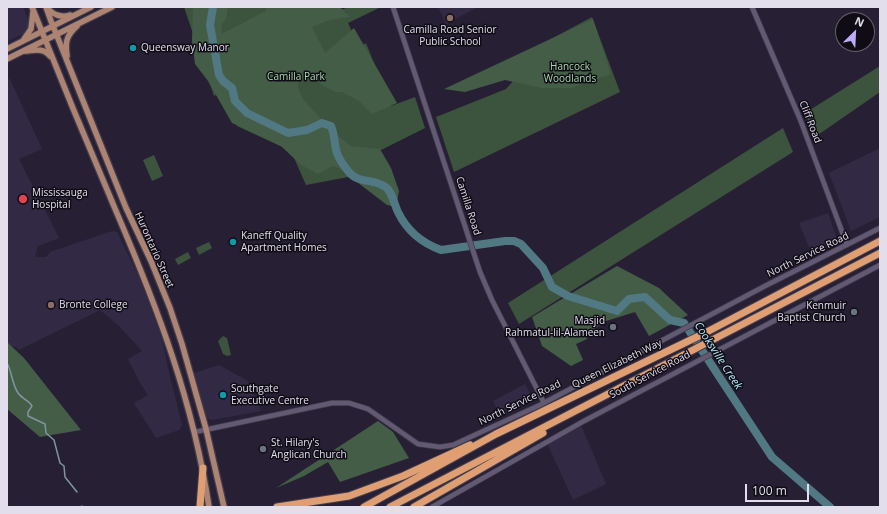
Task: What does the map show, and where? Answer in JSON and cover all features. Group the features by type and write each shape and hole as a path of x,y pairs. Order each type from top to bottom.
{"highway":[{"name":"Queen Elizabeth Way","path":"364,507 496,434 703,334 880,241"},
{"path":"390,507 567,417 880,253"},
{"path":"414,507 550,429 567,417"},
{"path":"277,507 349,496 403,476 496,434"},
{"path":"200,507 203,468"}],"main road":[{"path":"47,7 54,14 63,16 89,8"},
{"name":"Hurontario Street","path":"47,7 52,26 127,212 163,290 182,344 190,379 206,429 224,507"},
{"path":"7,59 112,7"},
{"path":"21,42 31,29 32,8"},
{"name":"Hurontario Street","path":"32,8 147,286 178,369 195,432 203,468 209,507"},
{"path":"7,49 89,8"},
{"path":"69,65 66,40 70,32 81,22"},
{"path":"19,52 42,50 47,52 55,62"}],"street":[{"name":"Camilla Road","path":"393,7 474,254 492,300 544,403"},
{"name":"Cliff Road","path":"752,7 800,119 847,245"},
{"name":"North Service Road","path":"195,432 332,403 349,403 368,409 418,444 440,447 453,445 544,403 695,322 880,228"},
{"name":"South Service Road","path":"432,507 584,421 716,350 880,265"}],"shaded area":[{"path":"7,7 23,7 29,22 26,32 7,42"},
{"name":"Camilla Road Senior Public School","path":"438,7 478,7 446,24"},
{"path":"10,79 42,149 19,159 59,238 38,246 35,257 46,257 50,252 112,231 117,232 139,277 162,338 182,425 179,430 156,438 134,403 148,395 128,359 142,351 120,327 100,310 19,350 14,346 7,349 7,80"},
{"path":"880,148 880,217 851,231 829,173"},
{"path":"828,213 838,242 812,254 799,223"},
{"path":"219,365 248,381 261,411 212,420 206,418 194,373"},
{"path":"525,384 533,400 501,417 493,401"},
{"path":"581,425 606,484 573,500 547,443"}],"green space":[{"name":"Camilla Park","path":"184,7 336,7 338,11 349,7 381,7 348,23 359,47 366,43 391,106 415,97 425,128 373,154 380,171 306,185 291,151 237,126 221,92 214,96"},
{"name":"Camilla Park","path":"193,7 228,7 226,19 222,24 221,34 266,11 266,7 340,7 350,17 330,20 312,27 325,53 354,28 397,103 372,114 359,101 342,92 335,92 309,76 299,80 298,88 303,99 334,133 351,146 380,149 391,168 399,191 396,207 387,205 340,169 333,166 318,174 301,165 281,146 232,123 208,81 195,64 192,41"},
{"name":"Hancock Woodlands","path":"592,17 620,92 454,172 436,117 506,89 524,69 538,46"},
{"path":"593,19 611,74 571,88 542,88 505,80 465,92 444,89"},
{"path":"880,66 880,92 815,137 805,113"},
{"path":"783,128 793,152 519,324 508,303"},
{"path":"154,155 163,176 152,181 143,160"},
{"path":"209,242 212,248 199,255 196,248"},
{"path":"188,252 191,258 178,265 175,259"},
{"path":"617,266 659,288 688,315 649,336 635,312 606,321 587,334 587,339 576,344 583,360 571,366 542,346 532,317"},
{"path":"223,336 227,338 231,355 227,356 223,354 218,341"},
{"path":"7,342 24,358 81,430 40,437 7,409"},
{"path":"378,421 393,432 409,458 340,482 328,462 304,476 276,488"}],"waterway":[{"name":"Cooksville Creek","path":"213,7 210,25 219,75 223,81 232,88 235,101 247,113 288,133 307,130 322,123 331,126 337,153 348,171 356,178 374,182 387,188 406,225 421,240 434,247 441,250 514,241 521,244 543,268 552,287 568,296 617,311 629,299 645,297 670,320 684,323 772,457 830,507"},
{"path":"7,363 14,386 18,393 32,406 28,412 28,416 45,424 46,433 54,440 60,463 64,466 65,477 77,492"}],"place":[{"name":"Camilla Road Senior Public School","path":"450,18"},
{"name":"Queensway Manor","path":"133,48"},
{"name":"Mississauga Hospital","path":"23,199"},
{"name":"Kaneff Quality Apartment Homes","path":"233,242"},
{"name":"Bronte College","path":"51,305"},
{"name":"Kenmuir Baptist Church","path":"854,312"},
{"name":"Masjid Rahmatul-lil-Alameen","path":"613,327"},
{"name":"Southgate Executive Centre","path":"223,395"},
{"name":"St. Hilary's Anglican Church","path":"263,449"}]}
